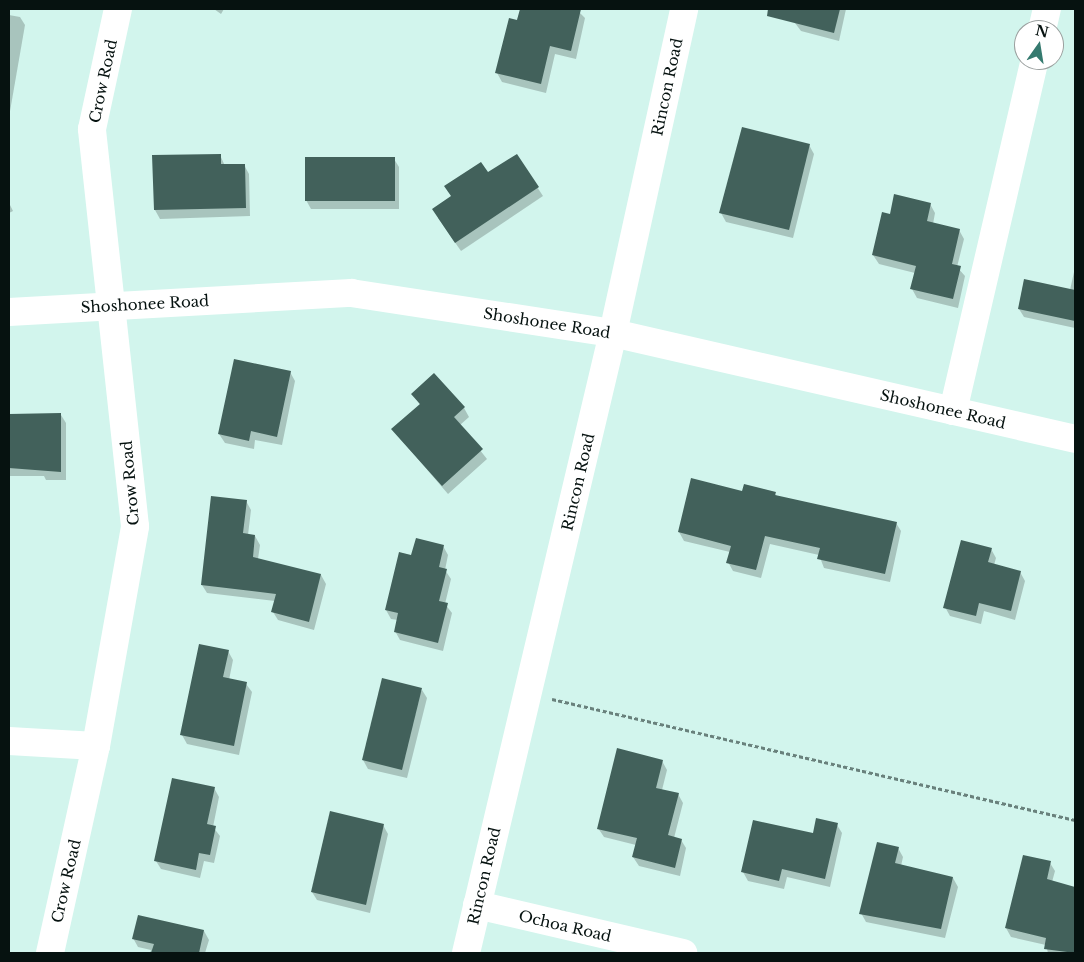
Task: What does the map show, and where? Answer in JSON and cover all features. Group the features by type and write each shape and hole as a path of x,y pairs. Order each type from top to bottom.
{"street":[{"name":"Crow Road","path":"50,953 96,746 135,526 113,305 92,129 118,9"},
{"name":"Rincon Road","path":"466,953 613,333 684,9"},
{"path":"952,411 1033,70"},
{"name":"Shoshonee Road","path":"9,312 351,293 613,333 1075,439"},
{"path":"9,741 96,746"},
{"name":"Ochoa Road","path":"477,905 683,953"}],"path":[{"path":"527,693 1075,820"}],"building":[{"path":"520,9 581,9 571,51 550,46 541,84 495,73 509,18 517,20"},
{"path":"768,9 840,9 834,33 767,16"},
{"path":"742,127 810,144 789,230 719,213"},
{"path":"221,154 221,164 245,164 246,208 154,210 152,155"},
{"path":"517,154 539,187 455,243 432,209 451,196 444,186 481,162 488,172"},
{"path":"305,157 395,157 395,201 305,201"},
{"path":"894,194 931,203 927,221 960,229 952,264 961,266 953,299 910,289 916,266 872,255 882,212 890,214"},
{"path":"1024,279 1075,290 1075,321 1018,309"},
{"path":"234,359 291,371 277,437 251,431 249,441 218,434"},
{"path":"434,373 465,407 454,417 483,449 442,486 391,429 420,404 411,394"},
{"path":"61,413 61,472 9,468 9,414"},
{"path":"691,478 742,491 744,484 776,492 775,495 897,522 885,574 817,559 820,548 765,536 756,570 726,563 731,546 678,532"},
{"path":"211,496 247,500 243,533 255,535 253,557 321,574 309,622 271,612 276,594 201,585"},
{"path":"416,538 444,545 439,567 447,569 439,601 448,603 438,643 394,632 398,613 385,610 399,552 411,555"},
{"path":"961,540 992,548 988,562 1021,571 1011,611 979,603 976,616 943,608"},
{"path":"199,644 229,650 223,677 247,682 234,746 180,735"},
{"path":"382,678 422,688 402,770 362,760"},
{"path":"617,748 663,760 656,788 679,793 668,835 682,839 675,868 632,857 637,838 597,829"},
{"path":"172,778 215,787 207,824 216,826 210,855 199,853 196,870 154,861"},
{"path":"330,811 384,824 366,905 311,892"},
{"path":"816,818 838,823 825,879 782,869 779,881 741,872 753,820 813,833"},
{"path":"877,842 899,847 895,863 953,877 941,929 859,914"},
{"path":"1023,855 1051,861 1047,879 1075,887 1075,953 1044,949 1046,938 1005,928"},
{"path":"138,915 204,930 199,953 151,953 154,944 132,939"}]}
